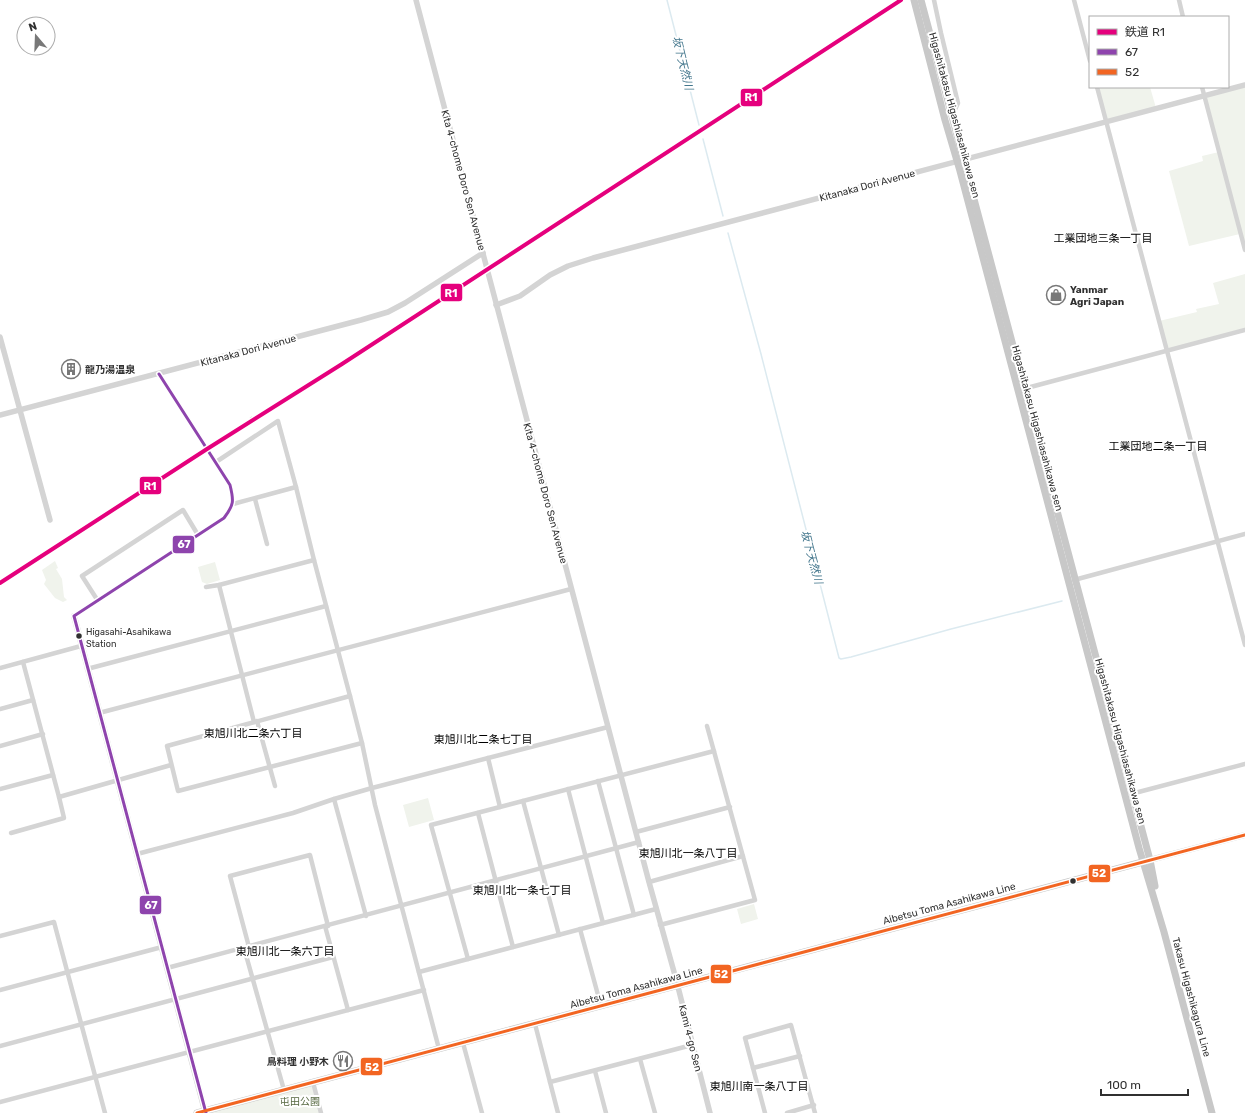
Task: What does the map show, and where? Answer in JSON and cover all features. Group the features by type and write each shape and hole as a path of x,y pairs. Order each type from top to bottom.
{"main road":[{"name":"Higashitakasu Higashiasahikawa sen","path":"914,0 944,120 960,161"},
{"name":"Higashitakasu Higashiasahikawa sen","path":"921,0 952,116 960,161 1146,861"},
{"path":"74,616 205,1112"},
{"path":"1146,861 1245,835"},
{"name":"Takasu Higashikagura Line","path":"1146,861 1212,1113"},
{"name":"Aibetsu Toma Asahikawa Line","path":"197,1113 1146,861"}],"street":[{"name":"Kita 4-chome Doro Sen Avenue","path":"416,0 660,925 678,986"},
{"path":"934,0 958,103 952,116"},
{"path":"1074,0 1089,57"},
{"path":"1179,0 1183,16"},
{"name":"Kitanaka Dori Avenue","path":"496,305 520,296 550,275 568,266 593,258 1245,85"},
{"path":"1097,88 1245,645"},
{"path":"1202,88 1245,250"},
{"name":"Kitanaka Dori Avenue","path":"0,415 388,312 483,254"},
{"path":"1021,389 1245,330"},
{"path":"0,337 50,520"},
{"path":"74,616 224,518 233,504 233,496 230,485 159,374"},
{"path":"216,462 278,421 362,742 375,805 439,1049"},
{"path":"233,504 296,487"},
{"path":"255,499 267,544"},
{"path":"98,601 82,576 94,568 183,510 198,535"},
{"path":"1072,580 1245,534"},
{"path":"206,587 219,586 314,560"},
{"path":"219,586 243,677 275,786"},
{"path":"99,713 243,677 571,588"},
{"path":"88,669 326,606"},
{"path":"0,668 81,646"},
{"path":"11,834 64,818 43,734 22,662"},
{"path":"350,696 166,746 178,791 362,742"},
{"path":"0,709 33,700"},
{"path":"137,854 293,813 372,788 608,726"},
{"path":"660,925 755,900 708,726"},
{"path":"0,746 43,734"},
{"path":"468,959 432,825 714,751"},
{"path":"488,758 500,807"},
{"path":"1129,795 1245,764"},
{"path":"59,797 171,765"},
{"path":"0,789 53,775"},
{"path":"598,781 615,849 634,915"},
{"path":"568,789 603,923"},
{"path":"334,799 366,916"},
{"path":"523,801 559,935"},
{"path":"636,832 730,807"},
{"path":"478,812 513,947"},
{"path":"167,968 639,842"},
{"path":"284,1090 252,978 230,876 310,856 333,957 348,1010"},
{"path":"649,882 743,856"},
{"path":"420,972 656,909"},
{"path":"0,936 54,922 105,1113"},
{"path":"580,929 601,1006"},
{"path":"0,990 162,947"},
{"path":"0,1046 333,957"},
{"name":"Kami 4-go Sen","path":"678,986 710,1113"},
{"path":"0,1102 424,990"},
{"path":"535,1024 558,1113"},
{"path":"765,1113 745,1038 791,1025 816,1113"},
{"path":"463,1043 482,1113"},
{"path":"550,1082 692,1045"},
{"path":"753,1068 800,1056"},
{"path":"640,1059 655,1113"},
{"path":"595,1071 606,1113"},
{"path":"313,1082 321,1113"},
{"path":"787,1113 814,1106"}],"green space":[{"path":"1245,85 1245,250 1240,234 1189,246 1169,171 1203,161 1202,156 1219,152 1204,95"},
{"path":"1097,88 1150,88 1156,108 1106,122"},
{"path":"1245,274 1245,330 1171,350 1165,345 1159,321 1197,312 1196,309 1219,304 1213,283"},
{"path":"55,561 58,568 56,569 62,579 64,597 67,600 63,602 55,598 44,584 46,580 42,570"},
{"path":"215,562 220,580 207,584 202,582 198,567"},
{"path":"428,798 434,820 409,827 403,805"},
{"path":"754,904 758,919 741,924 737,909"},
{"name":"屯田公園","path":"313,1082 321,1113 206,1113"}],"waterway":[{"name":"坂下天然川","path":"667,0 699,125"},
{"name":"坂下天然川","path":"703,139 723,216"},
{"name":"坂下天然川","path":"728,233 761,354 839,658 851,657 951,629 1062,601"}],"railway":[{"path":"234,432 252,417"}],"rail line":[{"name":"R1","path":"0,583 207,449 342,364 901,0"}],"transit line":[{"name":"67","path":"159,374 230,485 232,495 230,510 224,518 74,616 206,1113"},
{"name":"52","path":"197,1113 1245,835"}],"place":[{"name":"Yanmar Agri Japan","path":"1056,295"},
{"name":"龍乃湯温泉","path":"71,369"},
{"name":"Higasahi-Asahikawa Station","path":"79,636"},
{"name":"鳥料理 小野木","path":"343,1061"}],"district":[{"name":"工業団地三条一丁目","path":"1103,238"},
{"name":"工業団地二条一丁目","path":"1158,446"},
{"name":"東旭川北二条六丁目","path":"253,733"},
{"name":"東旭川北二条七丁目","path":"483,739"},
{"name":"東旭川北一条八丁目","path":"688,853"},
{"name":"東旭川北一条七丁目","path":"522,890"},
{"name":"東旭川北一条六丁目","path":"285,951"},
{"name":"東旭川南一条八丁目","path":"759,1086"}]}
